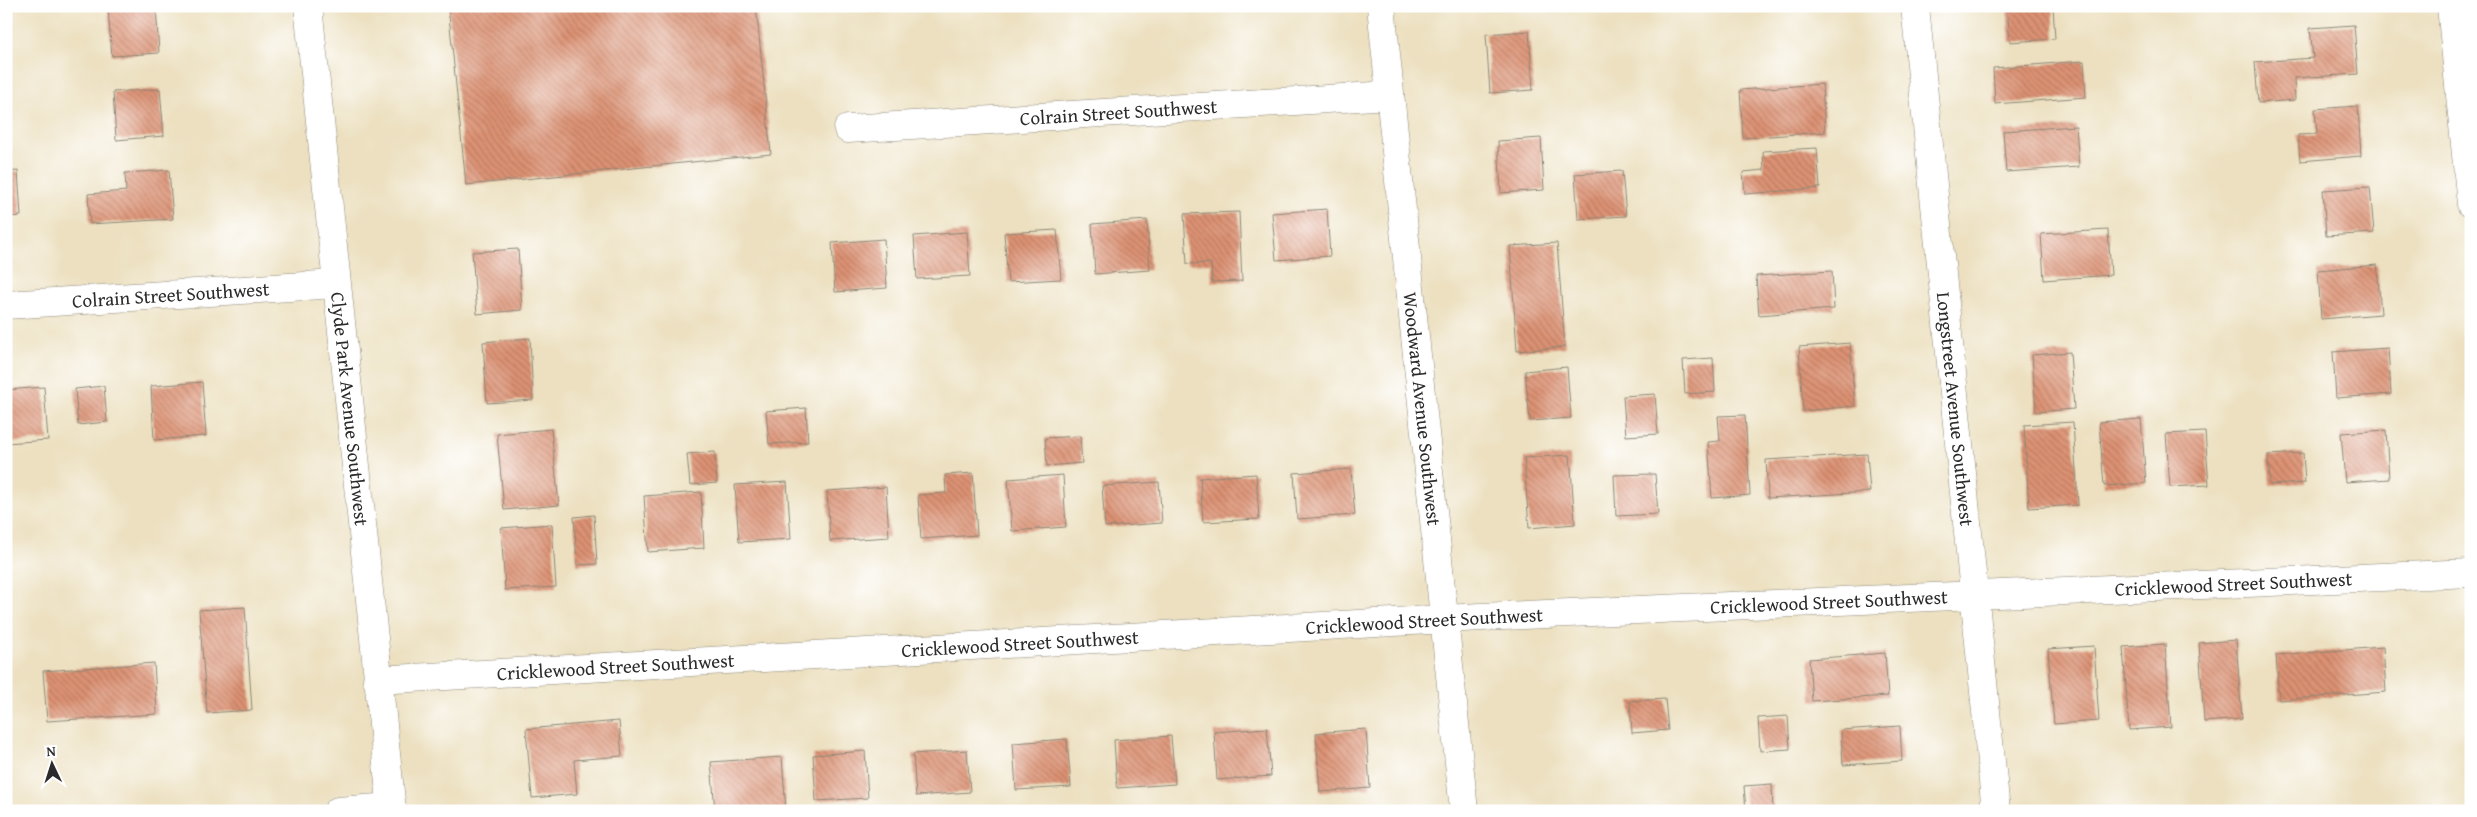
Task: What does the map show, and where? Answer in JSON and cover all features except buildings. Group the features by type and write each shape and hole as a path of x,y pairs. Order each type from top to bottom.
{"street":[{"name":"Clyde Park Avenue Southwest","path":"308,6 392,809"},
{"name":"Woodward Avenue Southwest","path":"1381,6 1464,811"},
{"name":"Longstreet Avenue Southwest","path":"1915,6 1996,811"},
{"path":"2451,6 2471,204"},
{"name":"Colrain Street Southwest","path":"848,129 1390,95"},
{"name":"Colrain Street Southwest","path":"6,305 336,284"},
{"name":"Cricklewood Street Southwest","path":"377,680 1445,619 2471,572"},
{"path":"338,811 392,809"}]}
